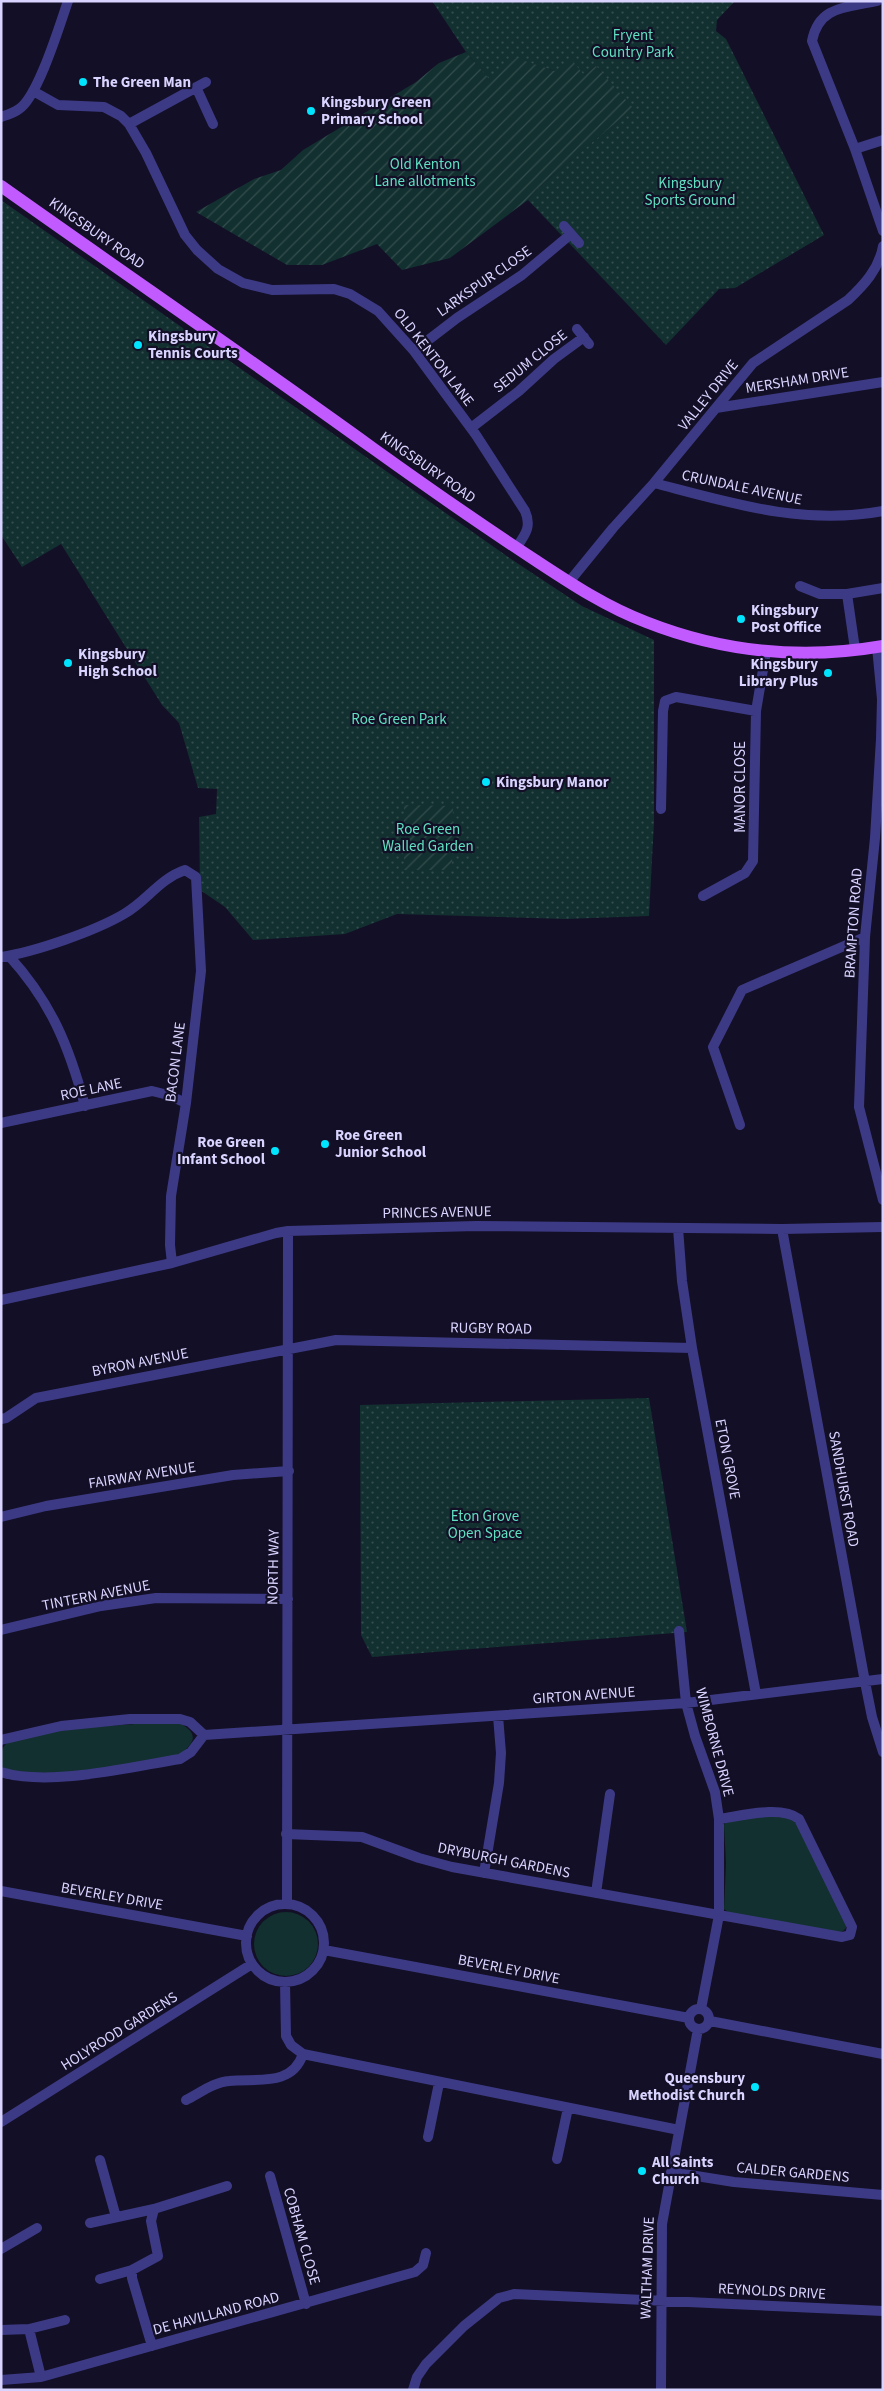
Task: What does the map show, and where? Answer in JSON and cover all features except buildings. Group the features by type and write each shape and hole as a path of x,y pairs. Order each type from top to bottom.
{"main road":[{"name":"KINGSBURY ROAD","path":"1,186 516,548 614,608 672,632 712,644 766,652 818,653 880,647"}],"street":[{"path":"1,117 20,109 33,92 55,40 68,1"},
{"path":"877,1 825,15 817,23 812,41 855,149 883,231"},
{"path":"129,124 206,82"},
{"path":"196,88 213,124"},
{"name":"OLD KENTON LANE","path":"33,92 58,105 104,107 121,116 129,124 185,235 197,250 218,268 243,283 272,290 334,289 350,294 378,311 414,352 471,428 529,520 528,530 516,548"},
{"path":"855,149 883,140"},
{"name":"LARKSPUR CLOSE","path":"414,352 456,318 522,275 568,230 578,243"},
{"name":"VALLEY DRIVE","path":"569,582 753,363 848,300 861,288 882,260 883,246"},
{"name":"SEDUM CLOSE","path":"471,428 519,391 554,359 584,337"},
{"name":"MERSHAM DRIVE","path":"716,408 883,382"},
{"name":"CRUNDALE AVENUE","path":"654,483 790,515 825,517 883,511"},
{"path":"800,586 820,594 846,594 883,588"},
{"path":"846,594 855,650"},
{"name":"BRAMPTON ROAD","path":"880,647 881,739 875,838 865,937 860,1107 883,1200"},
{"name":"MANOR CLOSE","path":"704,896 745,872 754,861 756,711 766,652"},
{"path":"661,809 663,712 666,701 672,698 681,698 756,711"},
{"name":"BACON LANE","path":"5,956 88,931 125,914 170,876 185,870 196,877 201,971 186,1103 171,1196 170,1245 172,1263"},
{"path":"740,1125 714,1047 742,990 865,937"},
{"path":"5,956 27,975 50,1008 72,1059 85,1106"},
{"name":"ROE LANE","path":"1,1123 152,1091 168,1095 186,1103"},
{"name":"PRINCES AVENUE","path":"1,1300 172,1263 276,1232 288,1231 476,1226 782,1229 883,1227"},
{"name":"ETON GROVE","path":"678,1228 682,1281 692,1348 756,1694"},
{"name":"SANDHURST ROAD","path":"782,1229 864,1682 883,1752"},
{"name":"NORTH WAY","path":"287,1904 288,1231"},
{"name":"RUGBY ROAD","path":"289,1348 336,1340 692,1348"},
{"name":"BYRON AVENUE","path":"1,1419 6,1418 36,1398 289,1348"},
{"name":"FAIRWAY AVENUE","path":"1,1517 46,1506 233,1475 289,1471"},
{"name":"TINTERN AVENUE","path":"1,1630 101,1606 156,1598 288,1599"},
{"name":"WIMBORNE DRIVE","path":"679,1631 686,1703 714,1792 719,1819 719,1915 701,2009"},
{"name":"GIRTON AVENUE","path":"204,1735 686,1703 883,1679"},
{"path":"484,1872 499,1783 501,1753 498,1716"},
{"path":"1,1740 61,1726 130,1719 180,1718 190,1722 204,1735 191,1752 180,1759 59,1776 22,1777 1,1772"},
{"path":"596,1893 610,1794"},
{"name":"DRYBURGH GARDENS","path":"286,1834 362,1837 419,1858 484,1872 842,1937 850,1934 852,1927 799,1819 791,1813 780,1812 719,1819"},
{"name":"BEVERLEY DRIVE","path":"1,1891 247,1936"},
{"path":"287,1904 301,1906 315,1917 324,1936 324,1950 315,1969 298,1980 286,1982 266,1977 252,1964 247,1950 247,1936 255,1918 268,1907 287,1904"},
{"name":"BEVERLEY DRIVE","path":"324,1950 689,2018"},
{"name":"HOLYROOD GARDENS","path":"1,2122 252,1964"},
{"path":"286,1982 286,2036 291,2045 303,2054 679,2130"},
{"path":"701,2009 708,2014 710,2021 705,2028 698,2029 691,2025 689,2018 694,2011 701,2009"},
{"path":"710,2021 883,2054"},
{"name":"WALTHAM DRIVE","path":"661,2390 660,2301 662,2224 698,2029"},
{"path":"186,2100 216,2084 229,2081 253,2082 278,2078 292,2072 300,2063 303,2054"},
{"path":"428,2137 439,2083"},
{"path":"556,2159 568,2108"},
{"path":"100,2160 116,2217"},
{"name":"CALDER GARDENS","path":"672,2172 734,2182 883,2195"},
{"name":"COBHAM CLOSE","path":"270,2176 306,2304"},
{"path":"90,2223 154,2209 227,2186"},
{"path":"100,2279 132,2270 158,2256 151,2222 154,2209"},
{"path":"1,2249 37,2228"},
{"name":"DE HAVILLAND ROAD","path":"1,2380 41,2377 415,2272 423,2265 426,2253"},
{"path":"132,2270 132,2278 152,2346"},
{"name":"REYNOLDS DRIVE","path":"413,2390 416,2377 426,2364 464,2326 499,2298 514,2294 883,2311"},
{"path":"1,2330 29,2329 65,2320"},
{"path":"29,2329 41,2377"}],"green space":[{"name":"Kingsbury Sports Ground","path":"432,1 735,1 717,20 716,31 726,39 824,235 735,288 719,289 666,345 528,200 536,190 632,108 596,66 584,75 555,71 516,59 490,81 466,52"},
{"name":"Old Kenton Lane allotments","path":"466,52 490,80 516,58 555,71 571,59 584,75 596,66 633,108 536,190 528,200 450,258 402,270 377,244 322,265 287,265 196,212 254,179 281,170 303,150 416,82 439,63"},
{"name":"Roe Green Park","path":"1,200 511,559 582,606 654,640 654,822 649,916 565,919 397,914 345,934 253,940 225,907 200,890 199,817 216,814 217,789 198,788 179,723 162,705 61,544 22,567 1,535"},
{"name":"Roe Green Walled Garden","path":"404,805 453,806 452,870 404,870"},
{"name":"Eton Grove Open Space","path":"649,1398 687,1632 372,1657 361,1635 360,1405"},
{"path":"177,1722 190,1730 193,1739 188,1747 177,1756 59,1773 15,1771 1,1766 1,1754 6,1744 36,1734 88,1728"},
{"path":"780,1815 794,1821 799,1827 846,1923 846,1928 841,1933 729,1913 724,1909 726,1863 724,1825 727,1821"},
{"path":"280,1912 292,1912 309,1921 316,1932 318,1944 316,1956 309,1967 292,1976 280,1976 268,1971 259,1962 254,1950 254,1938 259,1926 268,1917"}],"place":[{"name":"The Green Man","path":"83,82"},
{"name":"Kingsbury Green Primary School","path":"311,111"},
{"name":"Kingsbury Tennis Courts","path":"138,345"},
{"name":"Kingsbury Post Office","path":"741,619"},
{"name":"Kingsbury High School","path":"68,663"},
{"name":"Kingsbury Library Plus","path":"828,673"},
{"name":"Kingsbury Manor","path":"486,782"},
{"name":"Roe Green Junior School","path":"325,1144"},
{"name":"Roe Green Infant School","path":"275,1151"},
{"name":"Queensbury Methodist Church","path":"755,2087"},
{"name":"All Saints Church","path":"642,2171"}],"park label":[{"name":"Fryent Country Park","path":"633,44"}]}
